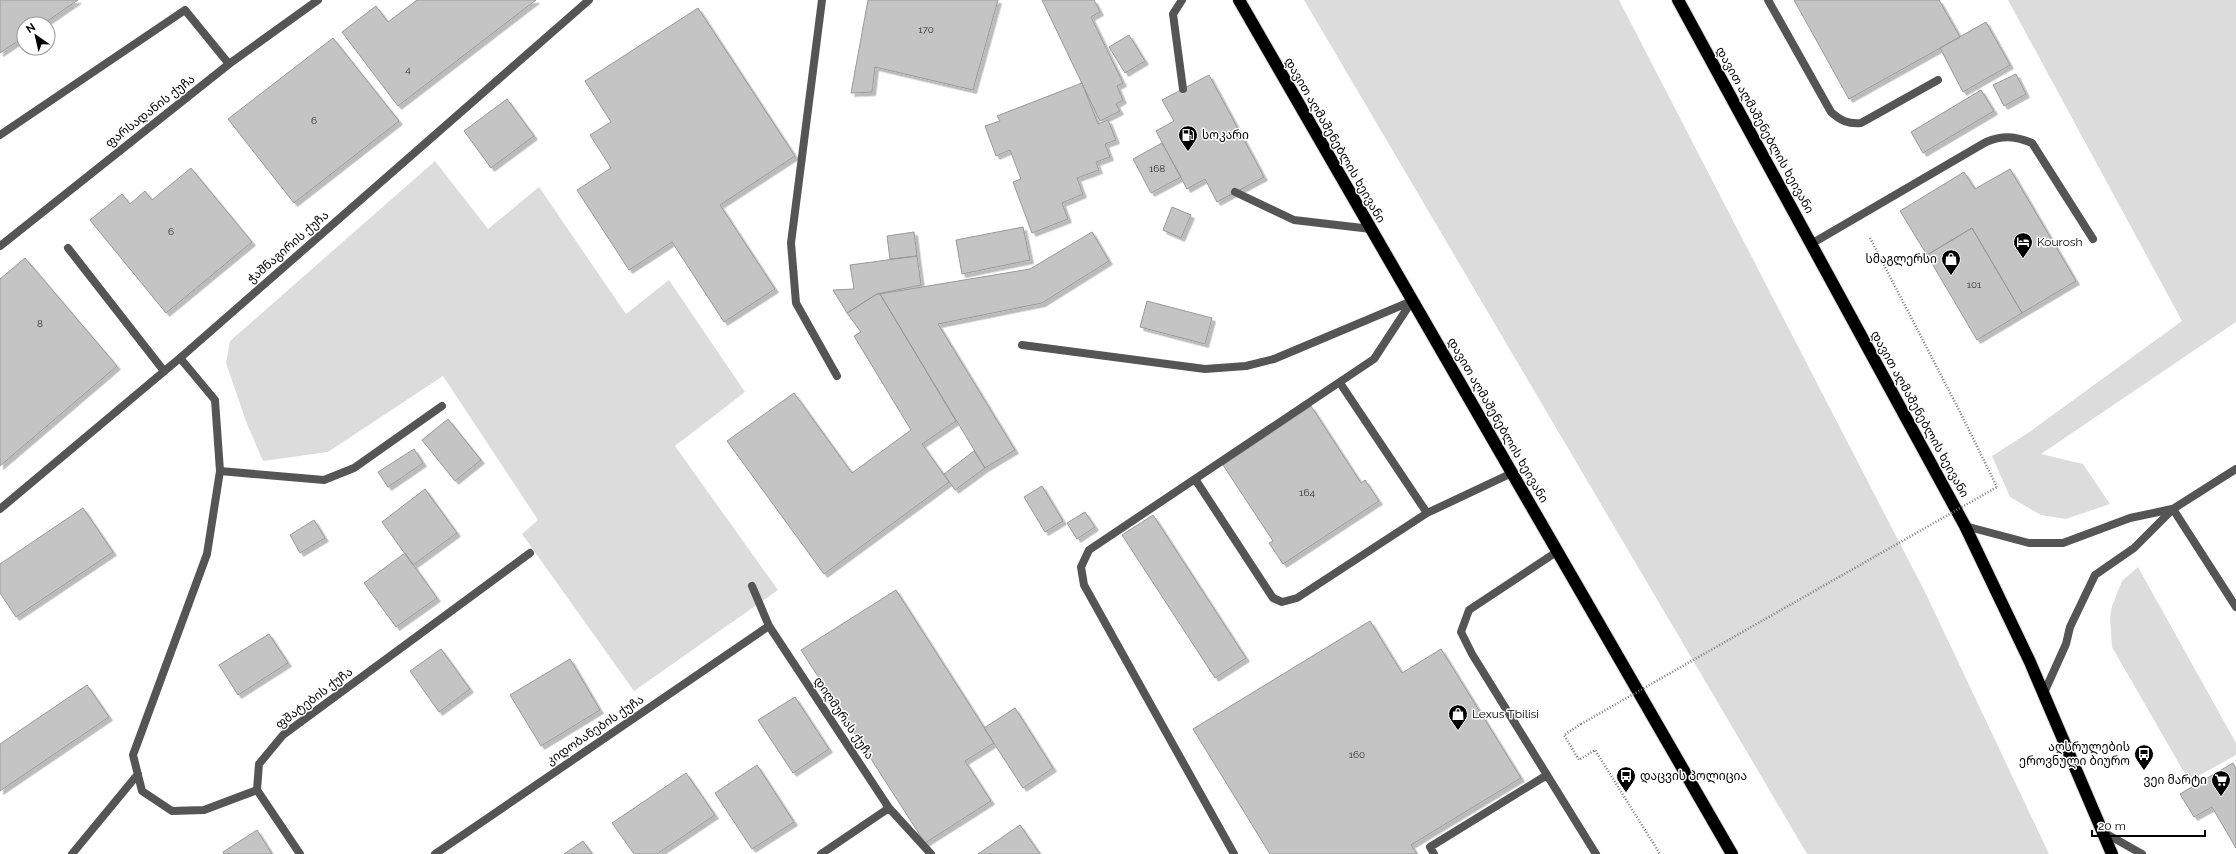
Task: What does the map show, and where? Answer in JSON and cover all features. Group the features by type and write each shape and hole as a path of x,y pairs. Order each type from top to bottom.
{"highway":[{"name":"დავით აღმაშენებლის ხეივანი","path":"1239,0 1732,854"},
{"name":"დავით აღმაშენებლის ხეივანი","path":"1678,0 1965,526 2043,695 2112,854"}],"street":[{"name":"ფარსადანის ქუჩა","path":"0,246 229,64 318,0"},
{"name":"ჭაშნაგირის ქუჩა","path":"0,509 180,358 589,0"},
{"path":"822,0 791,243 796,303 837,376"},
{"path":"1182,0 1173,14 1183,89"},
{"path":"1768,0 1831,112 1838,120 1850,124 1861,123 1938,80"},
{"path":"0,135 185,10 229,64"},
{"path":"1811,244 1986,142 2006,136 2018,137 2032,143 2093,239"},
{"path":"1235,192 1294,220 1371,228"},
{"path":"68,248 164,371"},
{"path":"1022,345 1205,369 1246,366 1274,359 1412,301"},
{"path":"1234,854 1084,585 1081,567 1089,550 1374,359 1412,301"},
{"path":"180,358 215,400 220,471 207,554 133,755 142,791 172,810 204,810 257,790 300,854"},
{"path":"1340,383 1427,513"},
{"path":"220,471 324,480 354,468 442,406"},
{"path":"2043,695 2066,644 2070,627 2095,575 2134,548 2173,509 2236,469"},
{"path":"1196,479 1273,598 1282,602 1297,598 1427,513 1512,473"},
{"path":"1965,526 2029,543 2063,543 2130,518 2173,509"},
{"path":"2173,509 2236,607"},
{"path":"1558,551 1469,610 1461,632 1596,854"},
{"name":"ფშატების ქუჩა","path":"257,790 259,764 283,735 530,553"},
{"name":"დიღმურას ქუჩა","path":"752,586 769,626 889,808 931,854"},
{"name":"კიდობანების ქუჩა","path":"435,854 769,626"},
{"path":"72,854 138,774"},
{"path":"1434,854 1430,847 1547,775"},
{"path":"821,854 889,808"},
{"path":"2102,832 2142,854"}],"path":[{"path":"1660,854 1595,750 1579,760 1564,735 1997,487 1960,412 1858,216"}],"shaded area":[{"path":"1304,0 1619,0 1926,594 2049,854 1807,854"},
{"path":"2008,0 2236,0 2236,322 2041,454 2083,464 2110,504 2066,519 2041,515 2010,497 1992,456 2028,433 2182,321"},
{"path":"435,161 488,229 539,187 626,314 669,280 745,392 675,446 778,590 634,691 522,534 538,520 443,376 328,452 263,461 247,424 226,363 230,341"},
{"path":"2138,567 2236,743 2236,755 2189,781 2112,647 2110,618 2112,606 2122,581"}],"building":[{"path":"0,0 78,0 55,16 16,16 16,42 0,53"},
{"path":"417,0 536,0 398,106 342,32 376,6 388,22"},
{"path":"868,0 998,0 973,90 875,67 872,92 851,93"},
{"path":"1042,0 1094,0 1100,12 1091,17 1123,83 1117,86 1123,100 1116,104 1120,111 1100,121"},
{"path":"1794,0 1939,0 1960,37 1849,99"},
{"path":"698,8 795,156 720,205 775,289 724,322 672,242 629,270 577,190 611,168 590,135 611,122 585,81"},
{"path":"1986,22 2010,65 1963,92 1940,48"},
{"path":"1129,35 1145,61 1125,73 1109,47"},
{"path":"333,38 399,121 294,203 228,119"},
{"path":"2016,74 2026,94 2004,106 1993,85"},
{"path":"1209,75 1264,177 1217,202 1205,179 1187,189 1156,131 1174,121 1162,100"},
{"path":"1082,83 1098,124 1108,120 1116,140 1105,144 1110,157 1096,162 1099,170 1077,178 1083,194 1062,203 1068,219 1032,233 1013,182 1021,179 1010,150 996,156 985,126 1000,121 997,116"},
{"path":"1981,90 1994,111 1923,153 1911,132"},
{"path":"507,99 534,136 491,168 464,131"},
{"path":"1162,143 1181,177 1151,193 1133,159"},
{"path":"191,168 252,242 166,313 90,220 122,194 130,204 145,191 152,200"},
{"path":"2010,169 2076,281 2022,313 1972,228 1927,255 1900,211 1964,172 1975,189"},
{"path":"1172,207 1191,215 1181,238 1163,230"},
{"path":"1023,227 1030,260 962,274 956,240"},
{"path":"1972,228 2022,313 1977,340 1927,255"},
{"path":"914,232 917,256 890,259 887,236"},
{"path":"1092,232 1109,261 1042,303 938,324 1015,450 985,468 880,294 1030,269"},
{"path":"917,256 921,285 877,294 847,313 833,290 854,289 850,265"},
{"path":"25,258 117,366 0,466 0,279"},
{"path":"877,294 880,294 956,421 922,444 949,482 824,574 727,441 794,393 852,473 911,430 854,336 861,332 847,313"},
{"path":"1147,301 1212,318 1205,344 1140,327"},
{"path":"1311,406 1361,483 1365,480 1379,501 1283,564 1269,543 1273,541 1223,465"},
{"path":"448,419 481,460 455,481 422,440"},
{"path":"414,449 423,463 388,487 378,472"},
{"path":"974,451 985,468 955,490 944,474"},
{"path":"1042,486 1063,521 1045,532 1024,497"},
{"path":"425,489 457,533 413,565 382,522"},
{"path":"83,508 113,552 16,617 0,593 0,564"},
{"path":"1085,512 1095,527 1077,539 1067,523"},
{"path":"1153,515 1246,658 1215,678 1122,535"},
{"path":"314,520 325,538 300,553 290,535"},
{"path":"405,553 437,598 396,627 364,583"},
{"path":"896,590 994,743 965,761 991,801 925,843 801,650"},
{"path":"1370,621 1402,673 1441,649 1521,778 1411,845 1417,854 1270,854 1193,729"},
{"path":"269,634 288,663 238,695 219,665"},
{"path":"441,649 470,689 439,712 410,671"},
{"path":"570,659 600,710 541,746 510,695"},
{"path":"87,685 109,717 0,791 0,744"},
{"path":"795,697 829,749 793,773 758,720"},
{"path":"1015,708 1053,768 1023,788 984,728"},
{"path":"2233,763 2236,769 2236,848 2212,807 2194,817 2180,794"},
{"path":"757,765 794,822 752,849 715,793"},
{"path":"686,773 715,815 657,854 634,854 612,823"},
{"path":"1020,825 1040,854 978,854"},
{"path":"257,830 272,854 224,854 223,852"},
{"path":"583,841 592,854 564,854"}],"place":[{"name":"სოკარი","path":"1188,152"},
{"name":"Kourosh","path":"2023,259"},
{"name":"სმაგლერსი","path":"1951,276"},
{"name":"Lexus Tbilisi","path":"1458,731"},
{"name":"აღსრულების ეროვნული ბიურო","path":"2144,771"},
{"name":"დაცვის პოლიცია","path":"1626,793"},
{"name":"ვეი მარტი","path":"2221,797"}]}
